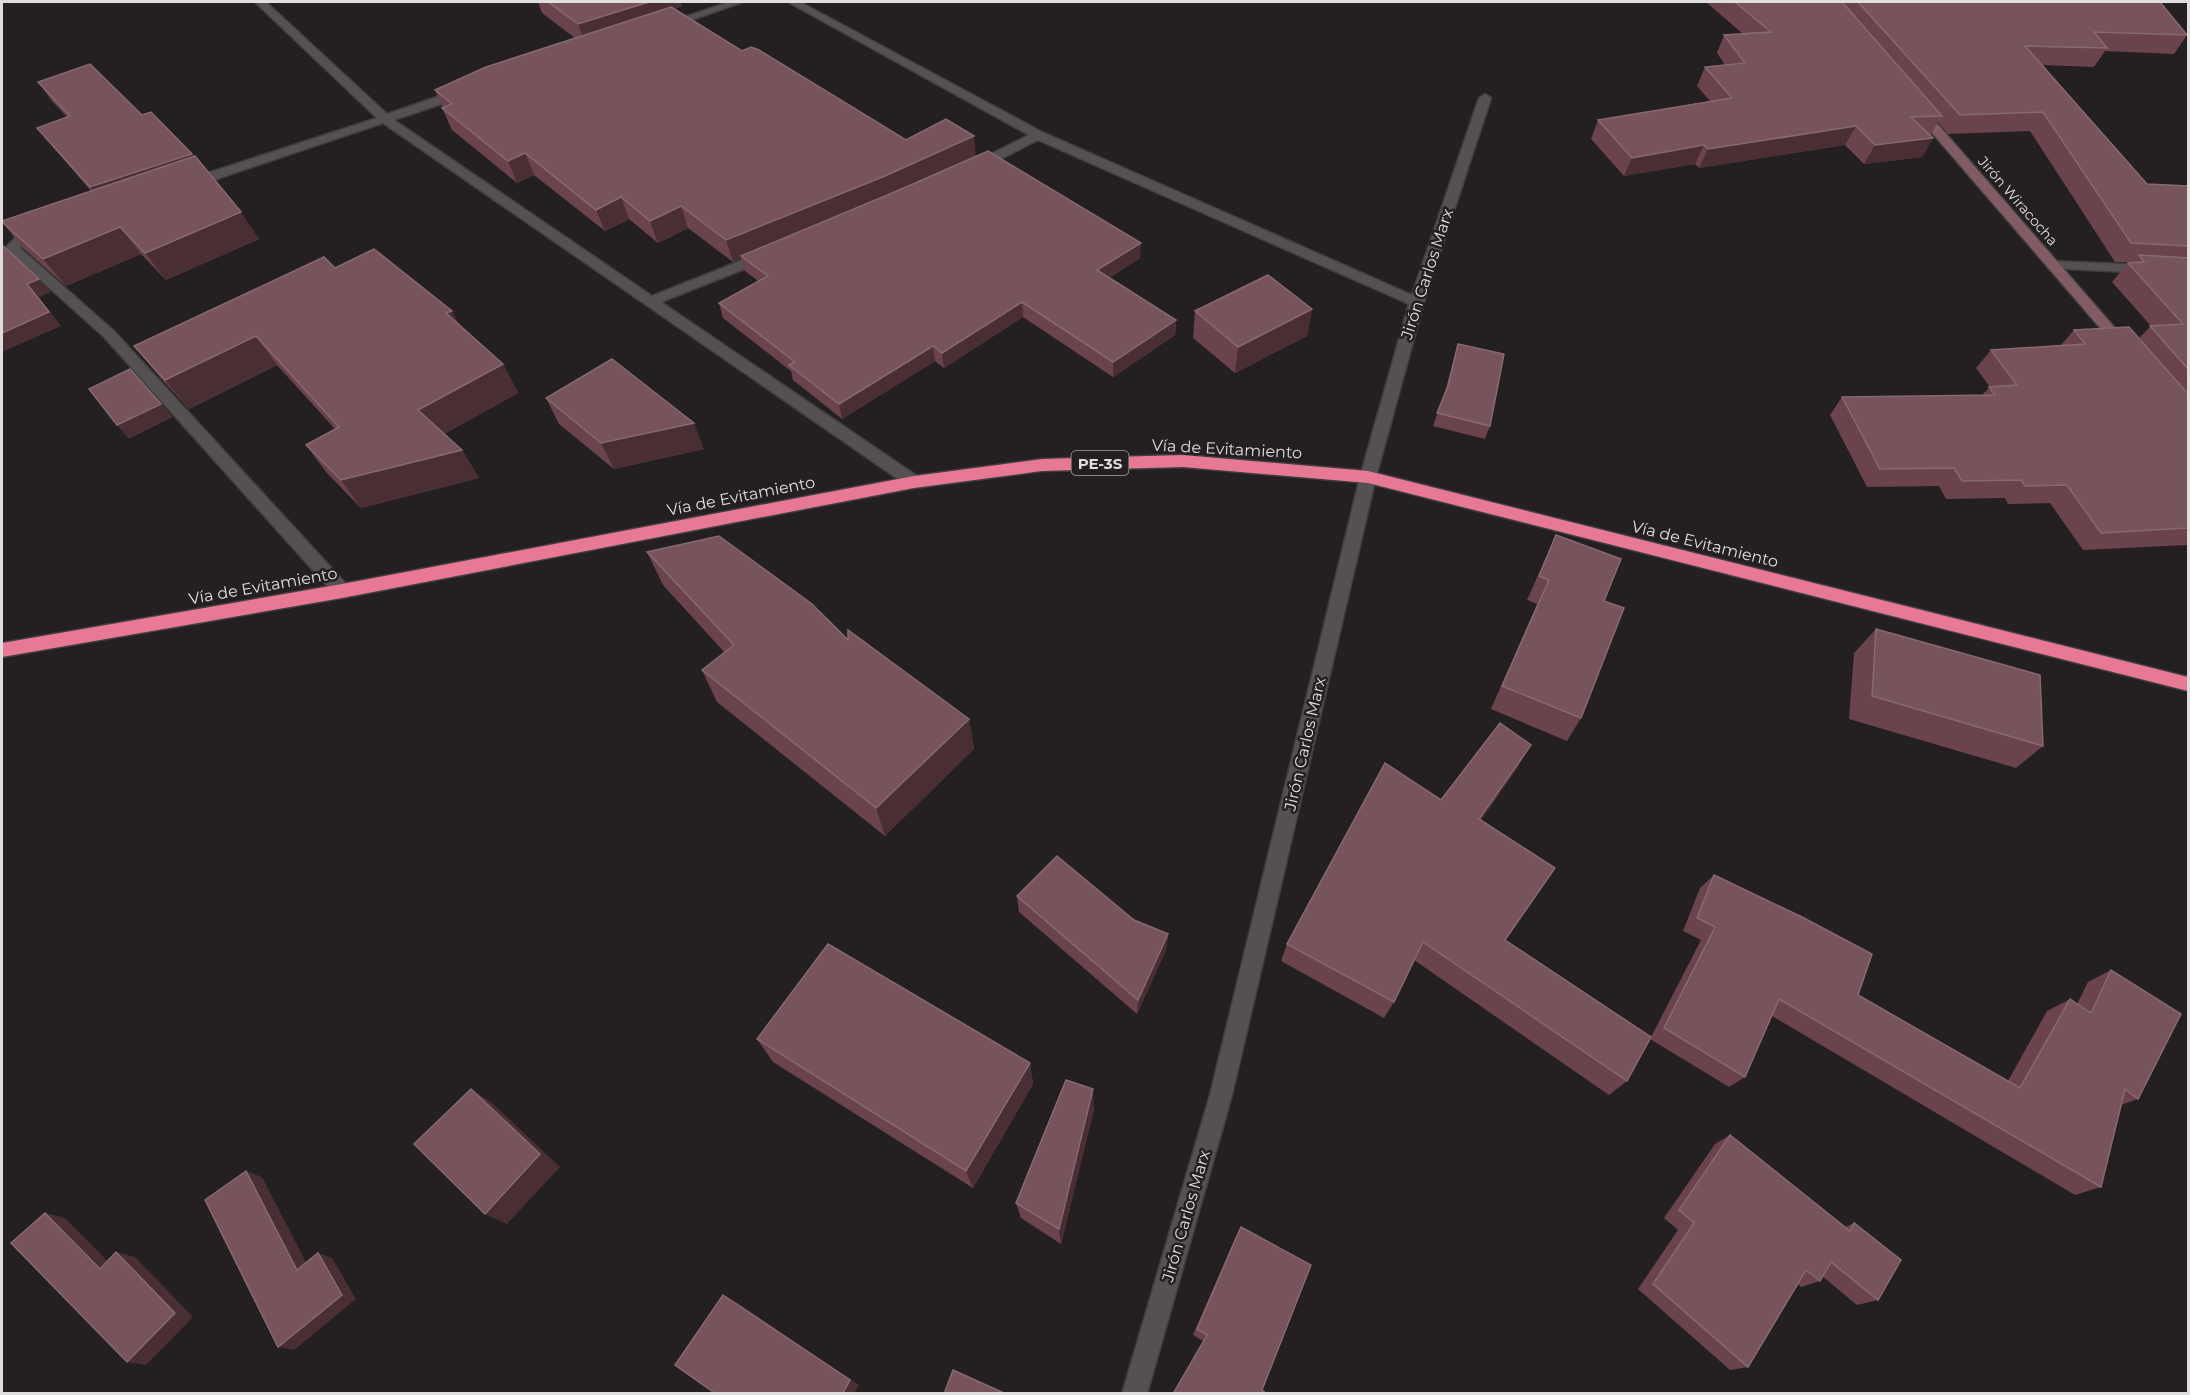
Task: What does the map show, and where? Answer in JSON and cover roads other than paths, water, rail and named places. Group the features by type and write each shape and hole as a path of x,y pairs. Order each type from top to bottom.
{"highway":[{"name":"Vía de Evitamiento","path":"2,650 342,591 914,482 1042,465 1183,461 1368,477 2188,684"}],"street":[{"path":"260,2 385,118 914,482"},
{"path":"659,28 738,2"},
{"path":"794,2 1038,135 1417,302"},
{"path":"181,187 476,88"},
{"name":"Jirón Carlos Marx","path":"1134,1394 1221,1095 1368,477 1417,302 1485,98"},
{"name":"Jirón Wiracocha","path":"1908,98 2136,360"},
{"path":"963,173 1038,135"},
{"path":"55,228 21,240 12,248 109,334 342,591"},
{"path":"651,301 779,251"},
{"path":"2053,265 2188,271"}]}
